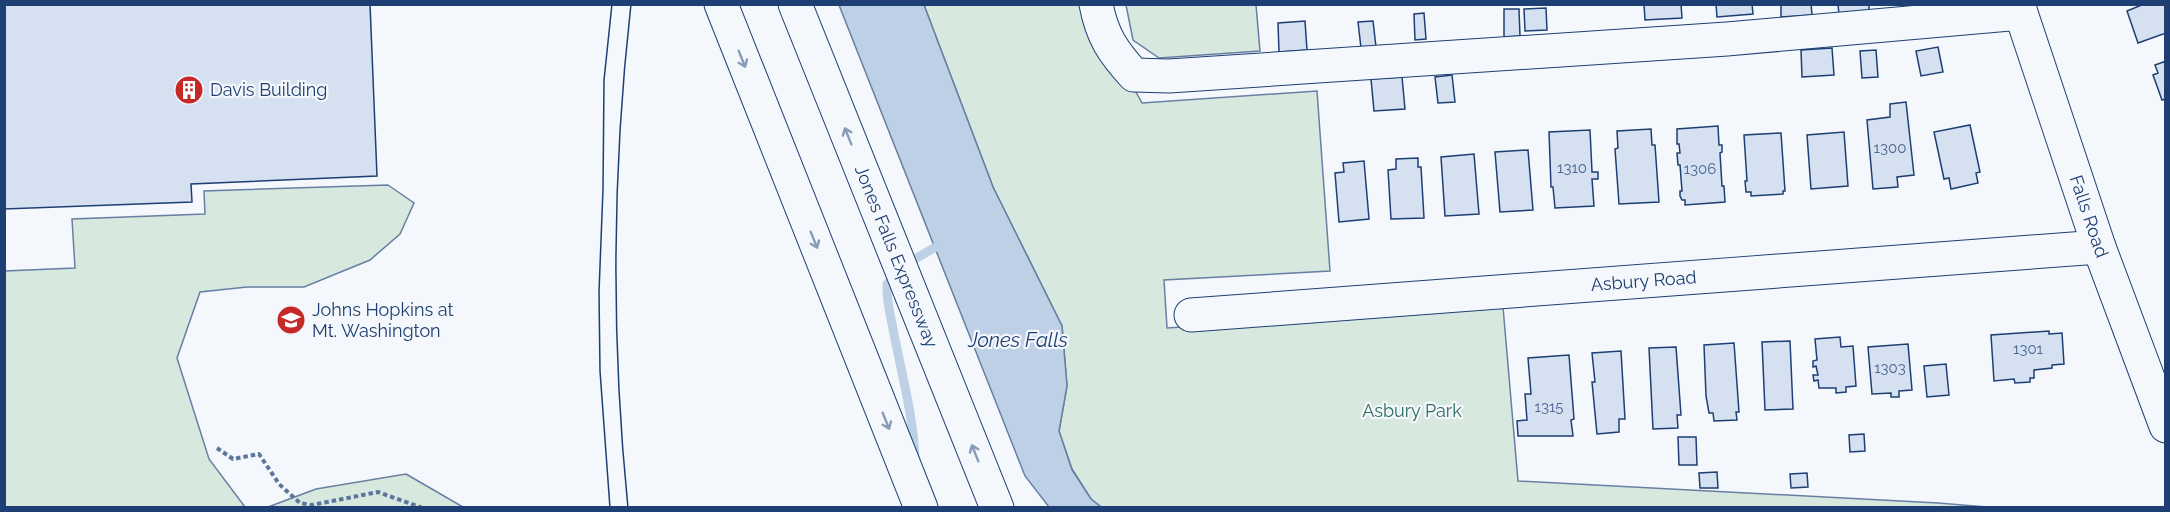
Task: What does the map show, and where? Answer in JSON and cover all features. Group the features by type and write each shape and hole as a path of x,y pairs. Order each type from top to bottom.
{"main road":[{"path":"721,4 921,507"},
{"name":"Jones Falls Expressway","path":"795,4 997,507"},
{"path":"1096,4 1099,21 1114,53 1134,75 1169,76 1727,39 2019,9"},
{"name":"Falls Road","path":"2019,9 2099,247 2166,426"},
{"name":"Asbury Road","path":"1191,315 2099,247"}],"path":[{"path":"217,448 233,459 259,454 279,484 300,503 312,506 378,492 423,507"}],"green space":[{"name":"Asbury Park","path":"924,5 1092,5 1093,13 1142,103 1317,91 1330,271 1164,280 1167,328 1503,307 1518,481 1987,507 1101,507 1091,499 1072,469 1059,431 1067,386 1062,326 993,187"},
{"path":"1126,5 1256,5 1260,51 1159,58 1133,40"},
{"path":"388,185 414,203 400,234 370,260 304,287 247,287 200,292 177,358 209,459 245,507 5,507 5,271 75,268 72,219 205,214 204,191"},
{"path":"406,474 463,507 268,507 316,489"}],"water":[{"name":"Jones Falls","path":"839,5 924,5 993,187 1062,326 1067,386 1059,431 1072,470 1091,499 1101,507 1049,507 1025,476"}],"building":[{"name":"Davis Building","path":"4,4 370,4 377,176 191,184 192,202 4,209"},
{"path":"1644,4 1681,4 1682,18 1645,20"},
{"path":"1716,4 1752,4 1753,14 1717,17"},
{"path":"1781,4 1811,4 1812,15 1781,17"},
{"path":"1838,4 1869,4 1869,14 1839,16"},
{"path":"2144,4 2166,4 2166,33 2138,43 2127,11"},
{"path":"1546,8 1547,30 1525,31 1524,9"},
{"path":"1504,9 1519,9 1520,36 1504,37"},
{"path":"1424,13 1426,39 1415,40 1414,14"},
{"path":"1305,21 1307,50 1279,52 1278,23"},
{"path":"1373,21 1376,47 1361,48 1358,22"},
{"path":"1938,47 1943,72 1921,76 1916,51"},
{"path":"1832,48 1834,75 1802,77 1801,50"},
{"path":"1876,50 1878,77 1862,78 1860,51"},
{"path":"2166,61 2166,99 2162,100 2153,75 2158,73 2155,65"},
{"path":"1452,75 1455,102 1438,103 1435,77"},
{"path":"1402,77 1405,109 1374,111 1371,79"},
{"path":"1906,102 1914,175 1897,177 1898,187 1873,189 1867,120 1890,117 1890,104"},
{"path":"1970,125 1980,172 1976,173 1978,183 1951,189 1949,178 1944,179 1934,132"},
{"path":"1718,126 1719,145 1722,145 1720,153 1725,202 1685,205 1685,200 1682,200 1680,196 1680,191 1682,191 1677,153 1680,153 1679,144 1677,144 1677,129"},
{"path":"1651,129 1652,145 1655,145 1659,202 1619,204 1615,149 1618,148 1617,131"},
{"path":"1590,130 1592,172 1598,172 1598,179 1592,179 1594,206 1555,208 1553,187 1551,187 1549,132"},
{"path":"1844,132 1848,186 1811,189 1807,135"},
{"path":"1781,133 1785,191 1783,194 1751,196 1751,192 1746,192 1744,135"},
{"path":"1528,150 1533,210 1500,212 1495,152"},
{"path":"1474,154 1479,214 1445,216 1441,157"},
{"path":"1418,158 1418,167 1421,167 1424,218 1391,219 1388,170 1396,169 1396,159"},
{"path":"1364,161 1369,219 1339,222 1335,173 1344,172 1343,163"},
{"path":"2049,331 2049,334 2062,333 2064,364 2034,370 2034,378 2030,378 2030,382 2015,383 2014,379 1994,381 1991,335"},
{"path":"1840,337 1841,347 1853,346 1856,386 1846,387 1846,392 1836,393 1836,388 1819,388 1818,380 1814,381 1813,375 1818,375 1816,366 1813,367 1813,361 1817,360 1815,339"},
{"path":"1790,341 1793,409 1765,410 1762,342"},
{"path":"1734,343 1739,412 1736,412 1737,420 1714,421 1713,413 1709,413 1706,396 1704,345"},
{"path":"1908,344 1912,390 1899,391 1899,397 1891,397 1891,393 1872,394 1868,347"},
{"path":"1676,347 1681,415 1677,415 1678,428 1653,429 1649,348"},
{"path":"1621,351 1625,419 1619,419 1619,432 1597,434 1592,353"},
{"path":"1569,355 1574,419 1571,420 1573,436 1518,436 1517,421 1527,420 1525,394 1531,394 1528,358"},
{"path":"1946,364 1949,395 1927,397 1924,366"},
{"path":"1864,434 1865,451 1850,452 1849,435"},
{"path":"1678,437 1696,437 1697,465 1679,465"},
{"path":"1717,472 1718,488 1700,488 1699,473"},
{"path":"1807,473 1808,487 1791,488 1790,474"}],"waterway":[{"path":"906,264 943,243"},
{"path":"896,274 887,284 887,297 910,411 915,457"}],"tram line":[{"path":"610,508 600,371 599,292 604,80 612,4"},
{"path":"628,508 622,445 616,319 616,256 620,130 631,4"}],"place":[{"name":"Davis Building","path":"189,90"},
{"name":"Johns Hopkins at Mt. Washington","path":"291,320"}]}
